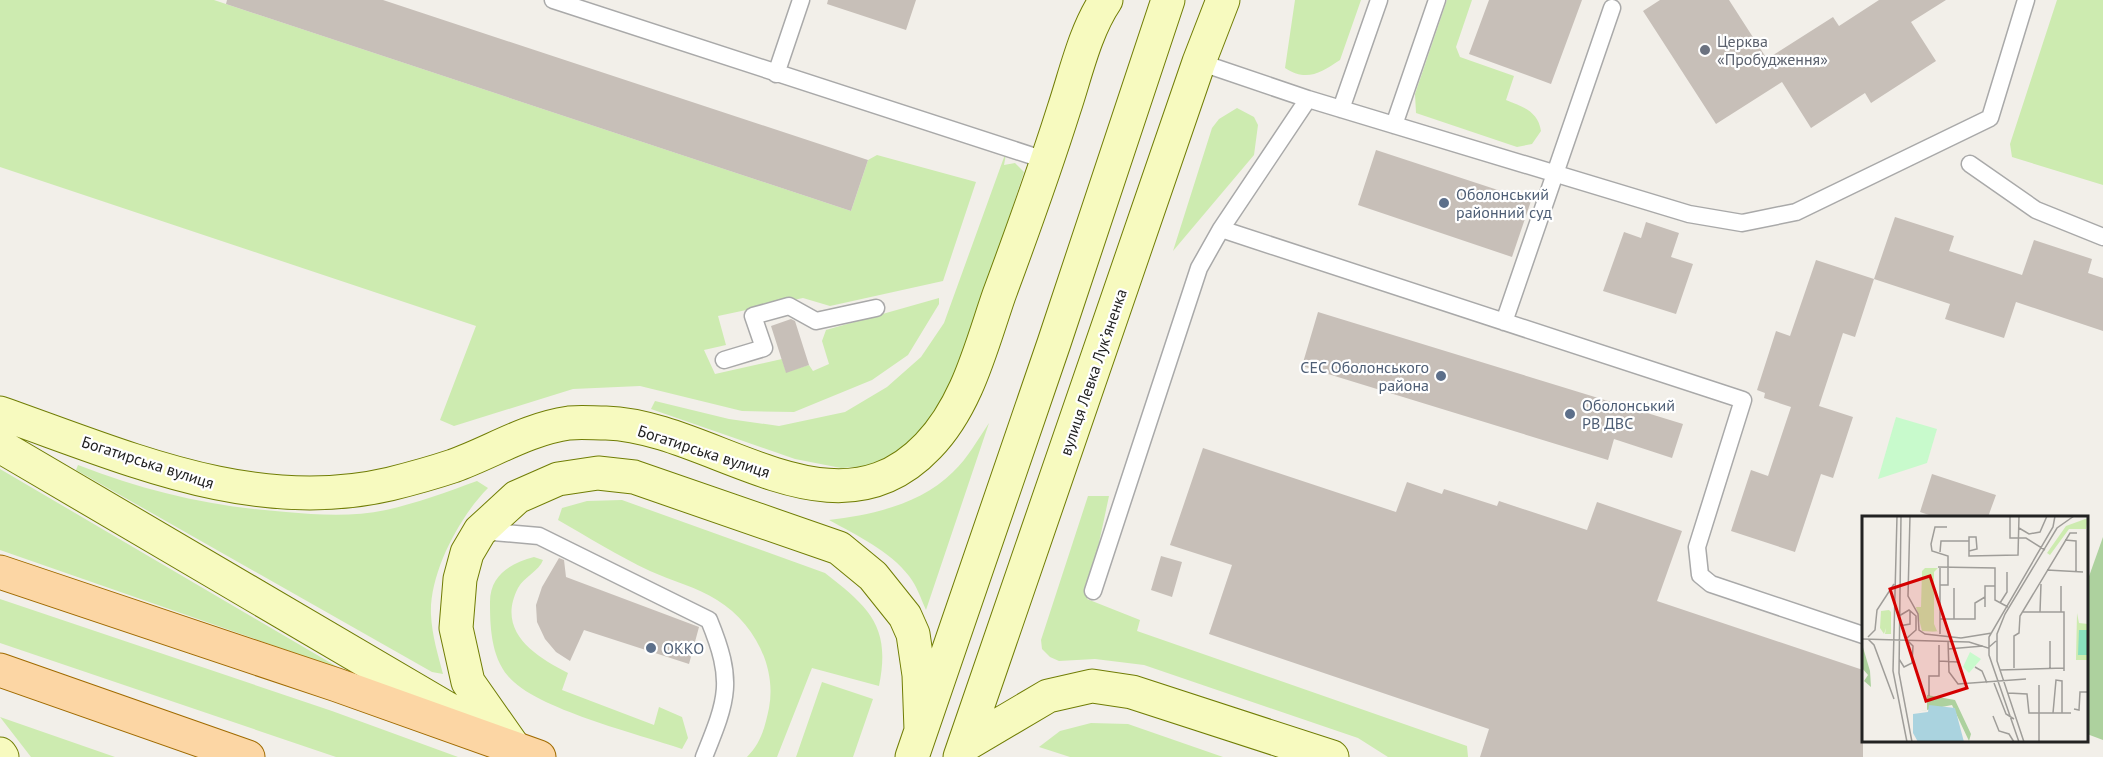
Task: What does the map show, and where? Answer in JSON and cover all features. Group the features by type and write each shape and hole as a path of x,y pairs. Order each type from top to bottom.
{"main road":[{"name":"Богатирська вулиця","path":"0,413 160,469 224,487 275,494 328,493 388,485 453,465 529,433 571,423 612,423 648,429 788,479 818,486 877,481 900,469 927,447 953,414 973,367 1048,161 1083,51 1106,0"},
{"path":"917,744 1058,332 1168,0"},
{"name":"вулиця Левка Лукʼяненка","path":"962,751 1199,62 1223,0"},
{"path":"0,446 527,753"},
{"path":"527,753 468,682 456,628 460,579 467,553 480,531 517,496 558,479 598,473 634,477 839,548 873,576 905,616 913,634 919,675 917,744"},
{"path":"0,572 337,684 527,753"},
{"path":"0,670 248,757"},
{"path":"962,751 1048,696 1092,686 1132,692 1332,757"}],"lane":[{"path":"553,0 1048,161"},
{"path":"776,74 801,0"},
{"path":"1341,109 1379,0"},
{"path":"1394,125 1437,0"},
{"path":"1199,62 1308,99 1689,214 1742,223 1796,212 1990,118 2026,0"},
{"path":"1504,322 1612,8"},
{"path":"1093,591 1199,268 1221,229 1308,99"},
{"path":"1970,164 2036,210 2103,237"},
{"path":"1221,229 1743,400 1697,547 1700,575 1711,584 1862,635"},
{"path":"724,360 764,348 753,316 789,306 816,321 876,308"},
{"path":"480,531 539,536 709,620 721,649 728,682 720,718 704,757"}],"green space":[{"path":"0,0 214,0 851,211 868,160 877,155 976,182 943,281 830,306 803,298 718,316 726,345 704,350 715,374 782,359 786,372 809,365 813,371 829,364 822,341 826,330 939,298 939,304 908,355 872,380 794,412 742,411 640,386 573,389 454,426 440,420 476,326 0,167"},
{"path":"1295,0 1361,0 1340,60 1320,72 1307,75 1285,68"},
{"path":"1447,0 1472,0 1456,47 1460,57 1514,76 1506,100 1529,111 1537,119 1541,131 1532,144 1517,147 1416,113 1415,94"},
{"path":"2057,0 2103,0 2103,185 2012,157 2010,144"},
{"path":"1237,108 1254,117 1258,125 1254,155 1173,251 1212,128 1219,119"},
{"path":"1007,149 1004,165 1015,163 1024,172 958,372 943,408 920,435 893,455 869,466 841,468 795,459 651,409 655,401 729,419 779,426 845,412 887,387 921,357 944,323"},
{"path":"1896,417 1937,429 1927,463 1878,479"},
{"path":"989,423 926,610 914,584 901,567 872,544 829,520 879,511 926,492 958,467"},
{"path":"78,465 129,483 180,497 259,510 323,515 361,514 386,510 421,501 477,481 488,488 457,529 435,581 431,615 443,674 432,672 76,470"},
{"path":"0,469 341,669 0,550"},
{"path":"1088,496 1109,496 1087,599 1140,620 1137,631 1467,746 1468,757 1388,757 1358,738 1144,665 1095,659 1059,661 1050,657 1042,649 1041,640"},
{"path":"622,500 825,573 854,597 873,620 882,648 879,686 812,668 777,757 747,757 762,734 771,692 766,661 760,646 741,620 730,609 709,595 658,575 558,520 562,508 587,501"},
{"path":"2103,537 2103,740 2088,734 2088,579"},
{"path":"534,557 543,560 518,588 512,603 515,629 522,640 543,659 568,673 562,690 654,725 659,707 682,717 688,738 682,749 564,710 521,688 508,676 498,659 493,641 491,593 498,577 503,572 517,563"},
{"path":"0,599 332,711 458,757 336,757 0,643"},
{"path":"822,682 873,699 853,757 796,757"},
{"path":"0,717 115,757 31,757"},
{"path":"1091,723 1128,724 1223,757 1070,757 1039,747 1060,731"}],"building":[{"path":"227,0 383,0 868,160 851,211 226,4"},
{"path":"828,0 916,0 906,30 827,4"},
{"path":"1489,0 1582,0 1551,84 1469,54"},
{"path":"1660,0 1729,0 1767,59 1833,17 1839,26 1879,0 1946,0 1911,22 1936,61 1871,103 1865,93 1811,128 1782,82 1716,124 1643,11"},
{"name":"Оболонський районний суд","path":"1376,150 1531,201 1512,257 1358,205"},
{"path":"1895,217 1954,236 1949,251 2022,275 2034,240 2092,259 2088,273 2103,278 2103,331 2016,302 2004,338 1945,319 1950,304 1874,279"},
{"path":"1646,222 1679,233 1671,257 1693,264 1676,314 1603,291 1624,232 1641,238"},
{"path":"1816,260 1874,279 1855,337 1843,333 1819,406 1853,417 1833,478 1821,474 1795,552 1731,531 1751,470 1768,476 1791,407 1764,398 1765,393 1757,390 1776,331 1790,336"},
{"path":"1318,312 1683,424 1672,458 1614,439 1608,460 1302,366"},
{"path":"791,319 795,321 809,365 786,373 771,326"},
{"path":"1203,448 1396,512 1407,482 1442,494 1444,489 1497,506 1499,501 1587,530 1597,502 1682,531 1657,601 1862,670 1863,757 1480,757 1489,729 1209,634 1232,565 1170,545"},
{"path":"1932,474 1996,495 1988,516 1932,516 1920,512"},
{"path":"1161,556 1182,562 1172,597 1151,590"},
{"path":"559,558 564,560 566,577 699,627 689,664 584,630 570,661 556,652 545,639 537,622 536,605 542,587"}],"place":[{"name":"Церква «Пробудження»","path":"1705,50"},
{"name":"Оболонський районний суд","path":"1444,203"},
{"name":"СЕС Оболонського района","path":"1441,376"},
{"name":"Оболонський РВ ДВС","path":"1570,414"},
{"name":"ОККО","path":"651,648"}]}
